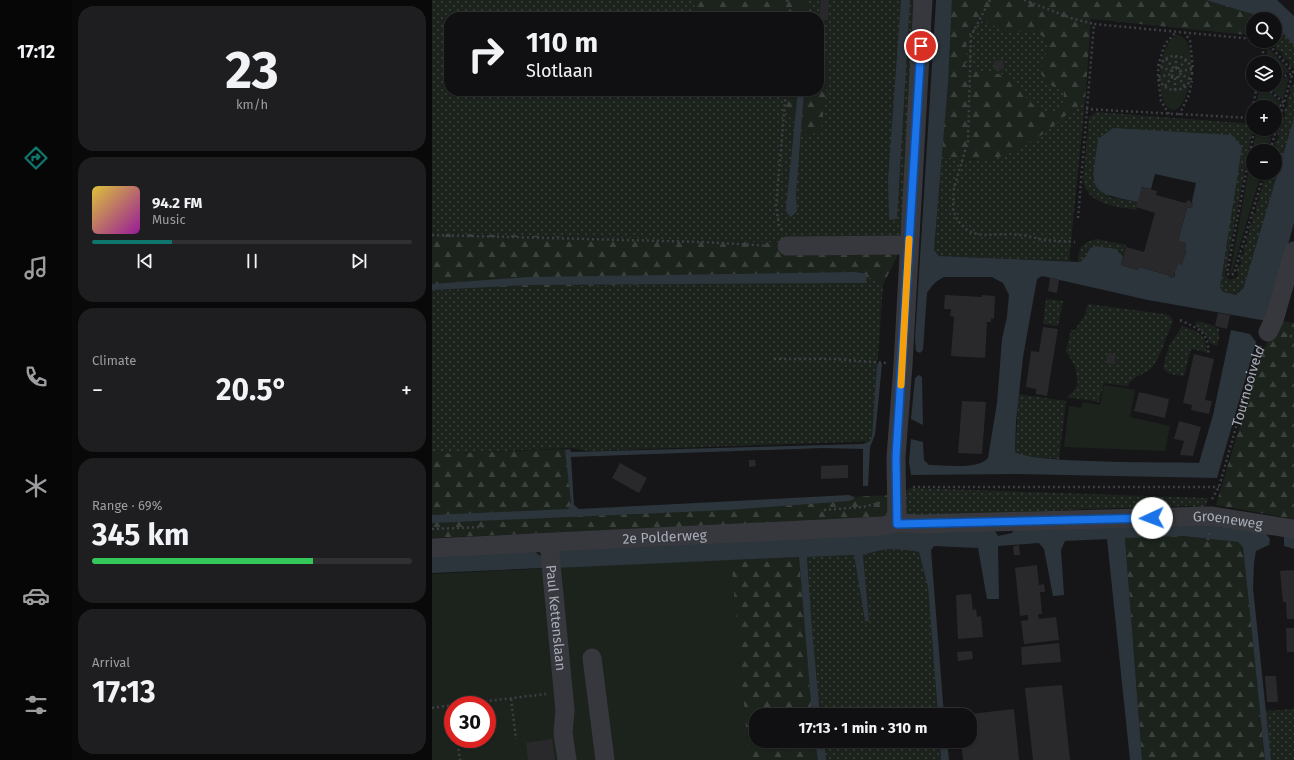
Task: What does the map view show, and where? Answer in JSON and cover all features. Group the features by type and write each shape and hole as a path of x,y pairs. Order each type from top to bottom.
{"street":[{"path":"897,524 896,457 903,365 908,245 924,0"},
{"path":"787,246 908,245"},
{"name":"Tournooiveld","path":"1268,332 1274,320 1294,251"},
{"name":"Groeneweg","path":"897,524 1211,516 1294,529"},
{"name":"2e Polderweg","path":"432,548 883,526 897,524"},
{"name":"Paul Kettenslaan","path":"549,543 565,710 563,733 567,760"},
{"path":"592,658 605,760"}],"path":[{"path":"786,0 790,12"},
{"path":"990,0 971,36 968,141 954,188 953,210 958,222 967,230 983,235 1011,234 1043,240 1075,242"},
{"path":"1024,0 1071,18 1094,24 1246,38"},
{"path":"1078,218 1094,24"},
{"path":"1169,115 1161,101 1158,66 1165,44 1176,32"},
{"path":"1178,115 1189,95 1193,69 1190,41 1185,32"},
{"path":"1272,48 1292,72 1282,111"},
{"path":"1158,66 1166,59 1176,56 1186,60 1193,69"},
{"path":"1175,90 1176,56"},
{"path":"1166,59 1185,86"},
{"path":"1165,86 1186,60"},
{"path":"1158,66 1192,80"},
{"path":"1158,77 1193,69"},
{"path":"1282,76 1292,74"},
{"path":"1158,77 1165,86 1175,90 1185,86 1192,80"},
{"path":"1271,92 1284,104"},
{"path":"432,235 703,242 767,247 787,246 779,225 776,206 786,96"},
{"path":"1086,109 1169,115 1246,117"},
{"path":"1246,174 1228,273 1230,275 1234,274 1262,180"},
{"path":"1180,320 1196,327 1202,332 1209,344 1208,354"},
{"name":"Tournooiveld","path":"1212,500 1219,487 1257,353 1268,332"},
{"path":"774,359 834,359 903,365"},
{"path":"818,510 862,507 897,494 1219,487"},
{"path":"432,529 486,526"},
{"path":"1208,540 1208,545"},
{"path":"496,701 563,692"},
{"path":"511,699 516,739"},
{"path":"432,708 444,706"},
{"path":"458,748 460,760"}],"green space":[{"path":"432,0 695,0 694,12 444,12 444,96 785,96 787,114 807,135 819,96 824,96 824,82 829,66 824,52 824,12 809,12 805,0 915,0 902,246 432,233"},
{"path":"695,0 805,0 809,12 694,12"},
{"path":"952,0 1206,0 1248,12 1246,12 1246,35 1091,19 1085,102 1037,138 1022,147 999,157 985,160 942,157","holes":["981,21 988,22 1003,30 1037,33 1042,35 1046,40 1049,47 1041,68 1041,72 1045,80 1056,88 1064,91 1063,102 1058,110 1050,112 1036,107 1030,102 1009,76 971,69 965,65 966,46 971,29 975,24"]},
{"path":"981,21 1024,31 1037,32 1043,36 1049,47 1042,64 1064,91 1063,102 1058,110 1050,112 1036,107 1030,102 1009,76 971,69 965,65 966,45 971,28"},
{"path":"1282,32 1294,45 1294,68 1290,66 1289,61 1284,59 1282,52 1276,50 1275,48 1282,48"},
{"path":"1177,35 1185,39 1189,48 1191,74 1184,100 1179,107 1173,110 1167,107 1163,99 1160,75 1165,50 1170,40"},
{"path":"1269,48 1276,56 1266,56"},
{"path":"824,52 829,66 821,132 807,135 787,114 785,96 824,96"},
{"path":"1282,63 1290,72 1282,74"},
{"path":"1289,77 1283,100 1273,92 1282,92 1282,79"},
{"path":"1294,84 1294,118 1282,158 1282,144 1274,143 1279,138 1278,136 1282,136 1282,119 1285,116 1284,110 1288,106 1287,99 1291,93 1290,88"},
{"path":"1259,92 1269,92 1278,100 1257,100"},
{"path":"1085,102 1069,261 939,256 934,250 942,157 977,160 1022,147"},
{"path":"1097,112 1246,123 1246,136 1251,136 1250,144 1246,144 1246,163 1225,275 1230,280 1238,276 1237,268 1241,264 1240,258 1244,253 1243,246 1247,243 1246,237 1249,234 1249,227 1253,222 1252,215 1256,213 1256,205 1260,200 1258,195 1263,189 1262,184 1266,180 1276,180 1243,289 1236,295 1223,292 1220,287 1232,135 1108,197 1138,202 1136,210 1103,203 1090,195 1086,188 1083,180 1089,117"},
{"path":"1255,136 1270,136 1271,138 1270,144 1254,144"},
{"path":"1247,180 1259,180 1232,273 1230,273"},
{"path":"432,233 902,246 883,285 873,278 432,290"},
{"path":"1097,239 1126,245 1123,256 1118,253 1117,249 1095,246 1090,248 1086,256 1080,262 1078,261 1079,252 1082,246"},
{"path":"873,278 883,285 872,441 590,451 571,448 432,454 432,290"},
{"path":"1046,299 1063,301 1058,326 1043,324"},
{"path":"1088,304 1164,314 1170,316 1173,321 1160,355 1151,369 1133,379 1128,386 1104,383 1099,402 1066,397 1073,392 1078,384 1075,366 1066,351 1071,330 1075,330 1085,315"},
{"path":"1278,320 1294,323 1294,519 1216,505 1261,355"},
{"path":"1196,321 1209,324 1219,329 1217,346 1210,343 1207,336 1195,325"},
{"path":"1182,326 1192,329 1200,334 1205,341 1206,346 1206,352 1191,349 1184,376 1169,373 1163,367 1169,346"},
{"path":"1104,385 1135,390 1130,417 1170,426 1165,451 1064,447 1069,406 1081,408 1083,402 1100,405"},
{"path":"1019,394 1066,401 1059,459 1025,456 1015,452"},
{"path":"565,449 571,505 567,510 890,495 889,513 884,518 432,538 432,454"},
{"path":"910,488 1208,498 1205,508 1188,506 1088,509 903,518 904,493"},
{"path":"1183,536 1238,542 1243,547 1265,760 1142,760 1125,537"},
{"path":"906,549 919,552 928,586 937,708 819,708 807,557 854,555 865,621 869,621 863,555 875,550"},
{"path":"799,557 811,708 749,708 749,748 816,748 818,760 714,760 555,568"},
{"path":"731,559 749,760 432,760 432,574"},
{"path":"1294,709 1294,760 1271,760 1266,711"},
{"path":"825,748 940,748 941,760 826,760"}],"shaded area":[{"path":"901,0 910,0 897,219 891,220 889,219 888,180"},
{"path":"936,0 952,0 948,83 934,250 939,256 1080,262 1086,256 1090,248 1095,246 1117,249 1123,256 1121,265 1138,270 1139,267 1168,275 1171,278 1174,277 1174,271 1178,264 1182,264 1186,251 1186,243 1178,241 1187,208 1193,207 1192,201 1196,183 1155,174 1151,189 1142,187 1138,202 1108,195 1100,191 1094,178 1098,139 1113,128 1232,135 1242,147 1220,287 1223,292 1236,295 1243,289 1276,180 1282,180 1282,158 1294,118 1294,223 1267,321 1148,300 1042,276 1037,279 1023,357 1016,422 1015,452 1027,456 1047,459 1199,463 1213,415 1231,330 1250,334 1256,342 1217,478 1016,474 911,475 909,462 911,439 923,442 924,460 929,465 969,465 983,462 988,458 997,403 1002,339 1007,317 1009,295 1003,283 992,277 944,277 934,284 927,293 923,350 920,353 916,351 915,339"},
{"path":"1206,0 1277,0 1294,16 1294,45 1282,32 1282,12 1246,12"},
{"path":"797,96 804,96 796,194 797,211 791,217 787,213 786,208"},
{"path":"855,272 867,274 866,283 529,285 432,290 432,284 528,277"},
{"path":"880,362 882,364 875,435 870,447 868,486 863,486 863,449 823,448 571,457 574,505 579,509 849,495 854,497 854,499 849,501 728,510 432,523 432,515 568,509 571,504 565,450 570,449 571,452 863,444 870,441 872,436 877,365"},
{"path":"919,375 922,377 923,425 911,419 915,378"},
{"path":"1152,520 1261,527 1270,539 1269,545 1256,551 1253,588 1271,760 1265,760 1243,547 1238,542 1183,536 1125,538 1142,760 1130,760 1107,539 1065,541 1061,550 1064,595 1053,596 1044,549 1039,543 998,546 999,599 987,599 978,548 934,546 931,550 943,708 937,708 928,587 919,552 891,549 863,555 869,621 865,621 854,555 807,557 819,708 811,708 799,557 555,568 556,554 560,550 993,528 998,536 1012,533 1016,526"},
{"path":"1294,534 1294,549 1284,546 1284,536"},
{"path":"535,552 542,557 542,568 432,573 432,555"},
{"path":"816,748 825,748 826,760 818,760"},
{"path":"940,748 948,748 949,760 941,760"}],"building":[{"path":"821,0 829,0 828,20 824,20 824,12 820,12"},
{"path":"1003,60 1004,69 994,70 994,61"},
{"path":"1142,187 1157,191 1156,195 1185,203 1189,200 1193,204 1193,207 1187,208 1178,241 1186,243 1186,251 1182,265 1178,264 1176,271 1174,271 1174,277 1171,278 1168,275 1139,267 1138,270 1121,265 1126,247 1144,252 1155,213 1136,207"},
{"path":"1050,278 1059,280 1057,293 1048,291"},
{"path":"945,295 982,297 982,295 995,296 994,319 991,318 991,322 987,322 985,358 951,356 954,317 950,316 951,309 944,309"},
{"path":"1218,313 1230,315 1227,329 1215,326"},
{"path":"1043,327 1058,329 1047,396 1036,394 1036,389 1026,387 1031,351 1039,352"},
{"path":"1108,353 1116,355 1114,364 1106,363"},
{"path":"1194,354 1214,359 1205,400 1212,401 1209,414 1191,410 1192,405 1183,403"},
{"path":"1139,392 1169,399 1165,418 1134,411"},
{"path":"962,401 986,402 982,454 958,453"},
{"path":"1179,421 1201,427 1193,456 1180,455 1184,441 1174,439"},
{"path":"749,460 755,460 756,466 749,467"},
{"path":"620,463 647,478 639,493 612,478"},
{"path":"848,465 848,478 821,479 821,466"},
{"path":"1019,545 1020,555 1014,555 1013,546"},
{"path":"1037,565 1039,585 1044,584 1045,592 1040,592 1042,614 1038,614 1039,619 1056,617 1059,640 1024,644 1021,621 1028,620 1028,615 1020,616 1015,568"},
{"path":"1294,570 1294,619 1287,619 1286,602 1283,602 1280,571"},
{"path":"971,594 973,610 976,609 977,617 981,616 983,637 958,639 956,595"},
{"path":"1286,628 1294,628 1294,652 1287,652"},
{"path":"1059,643 1061,662 1022,665 1021,647"},
{"path":"972,651 973,659 958,661 957,652"},
{"path":"1265,676 1276,676 1278,702 1267,702"},
{"path":"1062,685 1070,760 1033,760 1025,688"},
{"path":"1014,709 1019,760 963,760 962,748 977,748 977,713"},
{"path":"552,739 555,760 528,760 526,743"}],"slow traffic":[{"path":"901,385 909,239"}],"route":[{"path":"921,46 908,245 903,365 896,457 897,524 1152,518"}]}
